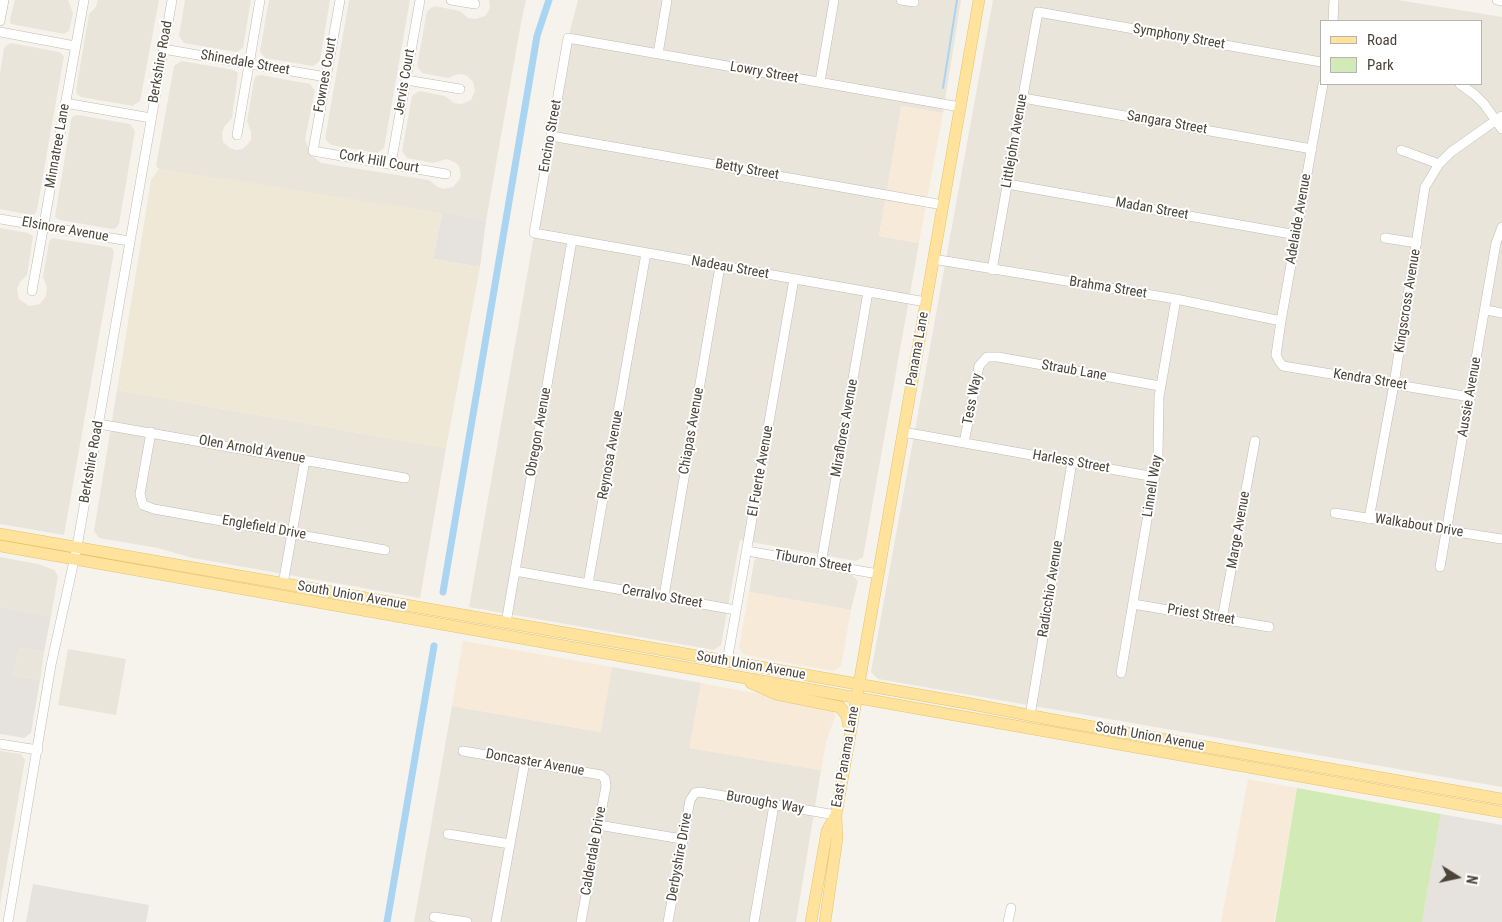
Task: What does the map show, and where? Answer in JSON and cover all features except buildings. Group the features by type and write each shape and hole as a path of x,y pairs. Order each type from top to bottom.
{"main road":[{"name":"Panama Lane","path":"857,698 979,0"},
{"name":"South Union Avenue","path":"0,534 859,684 1502,799"},
{"name":"South Union Avenue","path":"0,546 1502,812"},
{"path":"710,672 711,669 716,667 757,673 778,670"},
{"path":"743,678 759,688 776,694 840,707 847,716 850,736"},
{"path":"767,682 783,678 844,688 859,684"},
{"path":"857,698 862,693 904,698 932,697"},
{"name":"East Panama Lane","path":"828,922 837,839 836,815 857,698"},
{"path":"1193,757 1201,753 1251,761 1261,757"},
{"path":"1276,772 1282,767 1325,774 1333,770"},
{"name":"East Panama Lane","path":"811,922 826,835 836,815"},
{"path":"826,835 828,856 820,910 823,919 828,922"}],"street":[{"path":"0,21 4,0"},
{"name":"Minnatree Lane","path":"32,291 84,0"},
{"name":"Berkshire Road","path":"8,922 51,666 77,547 172,0"},
{"path":"237,135 260,0"},
{"name":"Fownes Court","path":"313,151 340,0"},
{"name":"Jervis Court","path":"391,164 420,0"},
{"path":"451,0 475,4"},
{"path":"658,54 667,0"},
{"path":"820,82 834,0"},
{"path":"901,0 914,2"},
{"path":"1333,20 1334,0"},
{"path":"1497,0 1502,1"},
{"name":"Symphony Street","path":"1038,12 1320,62"},
{"name":"Littlejohn Avenue","path":"992,270 1038,12"},
{"path":"0,32 75,46"},
{"name":"Lowry Street","path":"568,38 960,107"},
{"name":"Encino Street","path":"534,233 568,38"},
{"name":"Shinedale Street","path":"163,49 326,77"},
{"path":"406,80 460,89"},
{"name":"Adelaide Avenue","path":"1276,355 1323,85"},
{"path":"1461,85 1476,95 1499,118 1502,129"},
{"name":"Sangara Street","path":"1022,98 1312,149"},
{"path":"65,103 151,118"},
{"name":"Kingscross Avenue","path":"1369,519 1394,384 1425,187 1439,164 1451,152 1499,118"},
{"name":"Betty Street","path":"551,136 943,205"},
{"path":"1401,150 1439,164"},
{"name":"Cork Hill Court","path":"313,151 446,174"},
{"name":"Madan Street","path":"1007,184 1297,235"},
{"name":"Elsinore Avenue","path":"0,219 130,241"},
{"name":"Aussie Avenue","path":"1440,567 1486,310 1496,243 1502,227"},
{"name":"Nadeau Street","path":"534,233 926,302"},
{"path":"1385,238 1417,243"},
{"name":"Obregon Avenue","path":"506,623 572,240"},
{"name":"Reynosa Avenue","path":"588,584 646,253"},
{"name":"Brahma Street","path":"933,259 1176,299 1282,321"},
{"name":"Chiapas Avenue","path":"664,596 720,266"},
{"name":"El Fuerte Avenue","path":"728,662 794,279"},
{"name":"Miraflores Avenue","path":"821,564 868,292"},
{"name":"Linnell Way","path":"1120,673 1155,476 1158,455 1160,386 1176,299"},
{"path":"1486,310 1502,313"},
{"name":"Kendra Street","path":"1276,355 1283,366 1470,397"},
{"name":"Straub Lane","path":"987,357 998,357 1160,386"},
{"name":"Tess Way","path":"964,443 979,366 987,357"},
{"name":"Olen Arnold Avenue","path":"99,424 405,478"},
{"name":"Englefield Drive","path":"151,432 140,494 143,505 154,509 385,550"},
{"name":"Tess Way","path":"903,432 986,447"},
{"name":"Marge Avenue","path":"1222,619 1255,440"},
{"name":"Harless Street","path":"986,447 1155,476"},
{"path":"283,584 305,460"},
{"name":"Radicchio Avenue","path":"1030,716 1072,462"},
{"name":"Walkabout Drive","path":"1335,513 1502,539"},
{"name":"Tiburon Street","path":"747,551 878,574"},
{"path":"515,571 588,584"},
{"name":"Cerralvo Street","path":"588,584 736,610"},
{"name":"Priest Street","path":"1133,604 1269,627"},
{"path":"0,744 38,750"},
{"name":"Doncaster Avenue","path":"463,751 600,775 605,779"},
{"path":"496,922 525,761"},
{"name":"Calderdale Drive","path":"581,922 606,786 605,779"},
{"name":"Buroughs Way","path":"695,793 700,792 836,815"},
{"name":"Derbyshire Drive","path":"668,922 690,800 695,793"},
{"path":"754,922 774,805"},
{"path":"598,824 682,839"},
{"path":"448,834 510,844"},
{"path":"1008,922 1011,908"},
{"path":"434,917 467,922"}],"shaded area":[{"path":"15,0 68,0 73,13 69,31 64,34 11,24 10,19"},
{"path":"98,0 159,0 140,101 133,106 81,97 77,94 76,90 89,14 96,7"},
{"path":"185,0 251,0 243,48 236,52 184,43 179,36"},
{"path":"269,0 330,0 320,61 313,66 265,58 260,51"},
{"path":"349,0 410,0 384,148 377,153 331,145 325,139"},
{"path":"489,0 526,0 486,221 159,169 156,166 174,66 181,61 234,70 238,73 232,118 224,127 222,133 223,142 230,148 242,149 251,140 251,132 247,121 254,80 256,76 261,75 310,84 315,91 305,139 311,155 321,163 429,180 444,189 453,187 461,175 459,166 456,163 447,159 433,163 407,158 402,151 412,96 419,91 445,96 454,103 462,104 471,100 475,91 473,82 466,75 458,74 448,78 422,73 417,66 427,11 434,6 460,11 468,18 476,19 485,16 488,12 490,7"},
{"path":"578,0 961,0 943,113 902,106 879,236 919,243 863,557 856,561 740,540 721,645 714,650 469,607 570,30"},
{"path":"993,0 1398,0 1502,17 1502,787 878,679 871,672"},
{"path":"11,43 59,52 64,56 37,210 35,214 31,215 0,209 0,74 4,48"},
{"path":"901,106 943,113 919,243 879,236"},
{"path":"78,115 130,124 135,131 119,224 116,228 112,229 60,220 55,217 71,120 73,116"},
{"path":"159,169 442,213 433,259 480,267 446,448 117,390 151,180"},
{"path":"442,213 486,221 480,267 433,259"},
{"path":"0,228 28,233 33,236 27,275 20,282 17,289 19,299 29,306 40,304 46,296 47,288 43,277 49,242 52,238 109,247 114,252 64,535 0,524"},
{"path":"117,390 446,448 420,598 193,558 158,548 99,538 94,531"},
{"path":"0,557 38,564 54,570 58,576 51,616 0,607"},
{"path":"757,558 852,575 858,581 851,610 749,592 754,561"},
{"path":"749,592 851,610 841,666 834,671 744,655 739,648"},
{"path":"0,607 51,616 44,652 20,648 13,675 40,680 31,733 24,738 0,734"},
{"path":"463,641 612,667 601,732 452,706"},
{"path":"20,648 44,652 40,680 13,675"},
{"path":"68,649 126,659 116,715 58,705"},
{"path":"612,667 701,683 690,748 821,770 796,922 414,922 452,706 600,732"},
{"path":"701,683 833,708 835,717 826,743 821,770 689,748"},
{"path":"0,751 21,754 25,760 0,904"},
{"path":"1248,779 1297,788 1274,922 1221,922"},
{"path":"1441,814 1502,825 1502,922 1422,922"},
{"path":"33,884 149,905 146,922 26,922"}],"green space":[{"path":"1297,788 1441,814 1422,922 1275,922"}],"waterway":[{"path":"443,592 537,36 549,0"},
{"path":"943,88 957,0"},
{"path":"387,922 434,646"}]}
